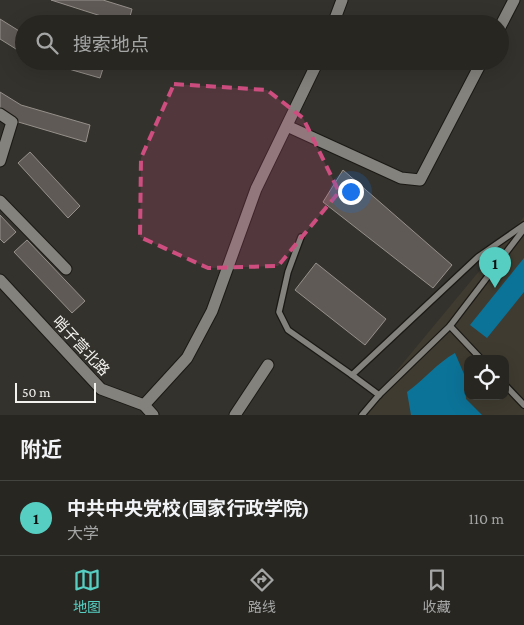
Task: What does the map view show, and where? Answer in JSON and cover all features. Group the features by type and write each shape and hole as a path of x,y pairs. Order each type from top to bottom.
{"street":[{"path":"336,15 342,0"},
{"path":"506,15 514,0"},
{"path":"144,405 186,358 212,310 256,189 314,70"},
{"path":"287,126 401,178 420,180 477,70"},
{"path":"0,114 12,122 0,161"},
{"path":"0,201 66,269"},
{"name":"哨子营北路","path":"0,280 101,389 144,405 153,415"},
{"path":"236,415 268,365"}],"lane":[{"path":"352,375 478,257 524,226"},
{"path":"362,415 379,394 450,326 524,229"},
{"path":"301,237 288,272 279,312 288,330 379,394"},
{"path":"450,326 477,355"},
{"path":"509,389 524,405"}],"highlighted area":[{"path":"174,84 267,90 303,118 339,192 278,266 208,268 140,237 141,158"}],"shaded area":[{"path":"524,217 524,415 360,415"}],"water":[{"path":"524,258 524,292 487,338 470,325"},
{"path":"455,353 464,374 464,400 467,400 482,415 411,415 407,392"}],"building":[{"path":"51,0 103,0 132,9 130,15 98,15"},
{"path":"0,19 15,28 15,48 0,39"},
{"path":"72,70 102,70 100,78"},
{"path":"0,92 21,105 90,125 86,142 15,121 0,112"},
{"path":"30,152 80,206 68,218 18,163"},
{"path":"343,170 452,265 433,288 323,202"},
{"path":"0,215 16,232 4,243 0,239"},
{"path":"27,240 85,301 72,313 14,252"},
{"path":"316,263 386,319 365,345 295,290"}],"place":[{"name":"中共中央党校(国家行政学院)","path":"495,288"}]}
